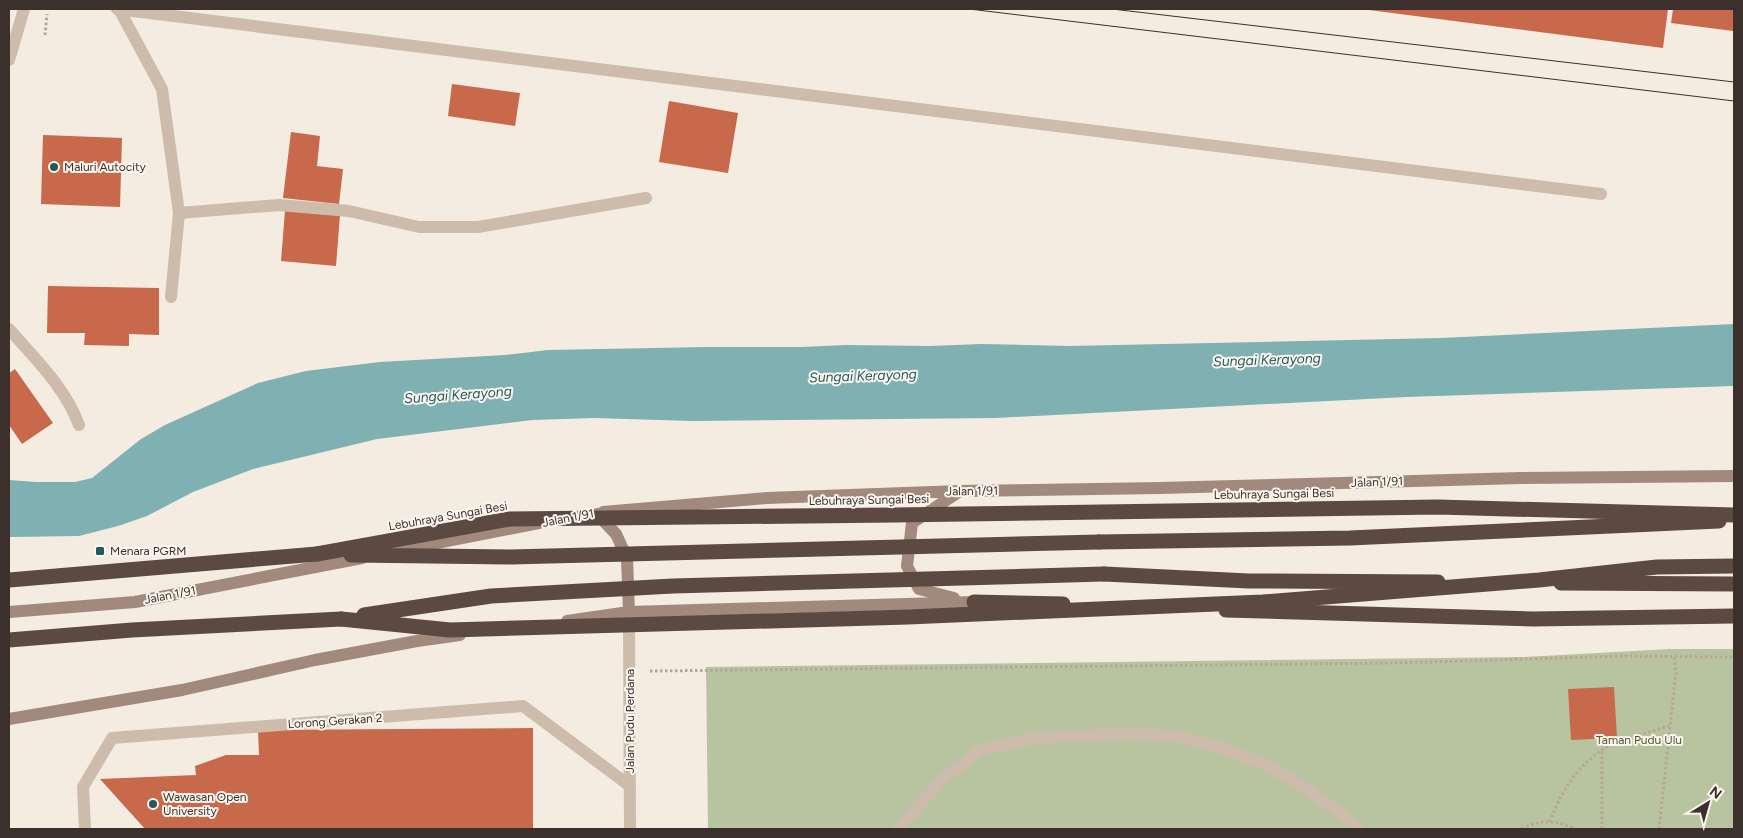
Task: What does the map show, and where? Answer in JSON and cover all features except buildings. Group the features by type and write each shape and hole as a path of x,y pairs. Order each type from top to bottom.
{"highway":[{"name":"Lebuhraya Sungai Besi","path":"9,580 317,554 510,519 884,516 1438,507 1734,515"},
{"path":"317,554 511,556 1350,538 1734,520"},
{"path":"341,619 450,630 908,617 1263,602 1539,580 1657,567 1734,566"},
{"path":"9,640 132,630 341,619 491,596 673,586 1104,574 1249,581 1734,584"},
{"path":"974,602 1533,619 1734,616"}],"street":[{"path":"9,60 24,9"},
{"path":"118,9 201,14 1601,194"},
{"path":"118,9 162,89 179,213 171,297"},
{"path":"179,213 279,205 349,211 419,226 478,227 646,198"},
{"path":"9,329 59,387 73,410 79,425"},
{"name":"Jalan 1/91","path":"9,612 135,602 596,512 767,498 1521,478 1734,476"},
{"path":"960,492 912,523 908,566 919,589 974,602"},
{"path":"596,512 616,534 627,558 629,612"},
{"path":"9,719 182,690 315,660 418,641 629,612 974,602"},
{"name":"Jalan Pudu Perdana","path":"629,612 630,829"},
{"name":"Lorong Gerakan 2","path":"85,829 83,787 112,738 523,706 630,786"},
{"path":"898,829 945,777 981,750 1034,738 1136,733 1180,737 1220,747 1261,763 1302,786 1330,805 1359,829"}],"path":[{"path":"45,35 47,9"},
{"path":"630,672 1394,663 1624,656 1734,657"},
{"path":"1659,829 1676,672 1674,657"},
{"path":"1550,822 1556,803 1569,782 1602,749 1623,740 1669,726"},
{"path":"1602,749 1602,829"},
{"path":"1522,829 1537,823 1550,822 1561,823 1575,829"}],"green space":[{"name":"Taman Pudu Ulu","path":"1670,649 1734,649 1734,829 708,829 706,667 1523,657"}],"water":[{"name":"Sungai Kerayong","path":"1734,324 1734,386 1406,397 996,418 692,421 594,418 532,420 377,439 253,469 193,492 147,516 118,526 79,536 9,537 9,480 75,482 92,478 141,439 165,425 258,383 306,371 380,362 505,355 548,350 847,345 930,346 981,344 1069,346 1441,338"}],"tram line":[{"path":"969,9 1734,101"},
{"path":"1112,9 1734,82"}],"place":[{"name":"Maluri Autocity","path":"54,167"},
{"name":"Menara PGRM","path":"100,551"},
{"name":"Wawasan Open University","path":"153,804"}]}
